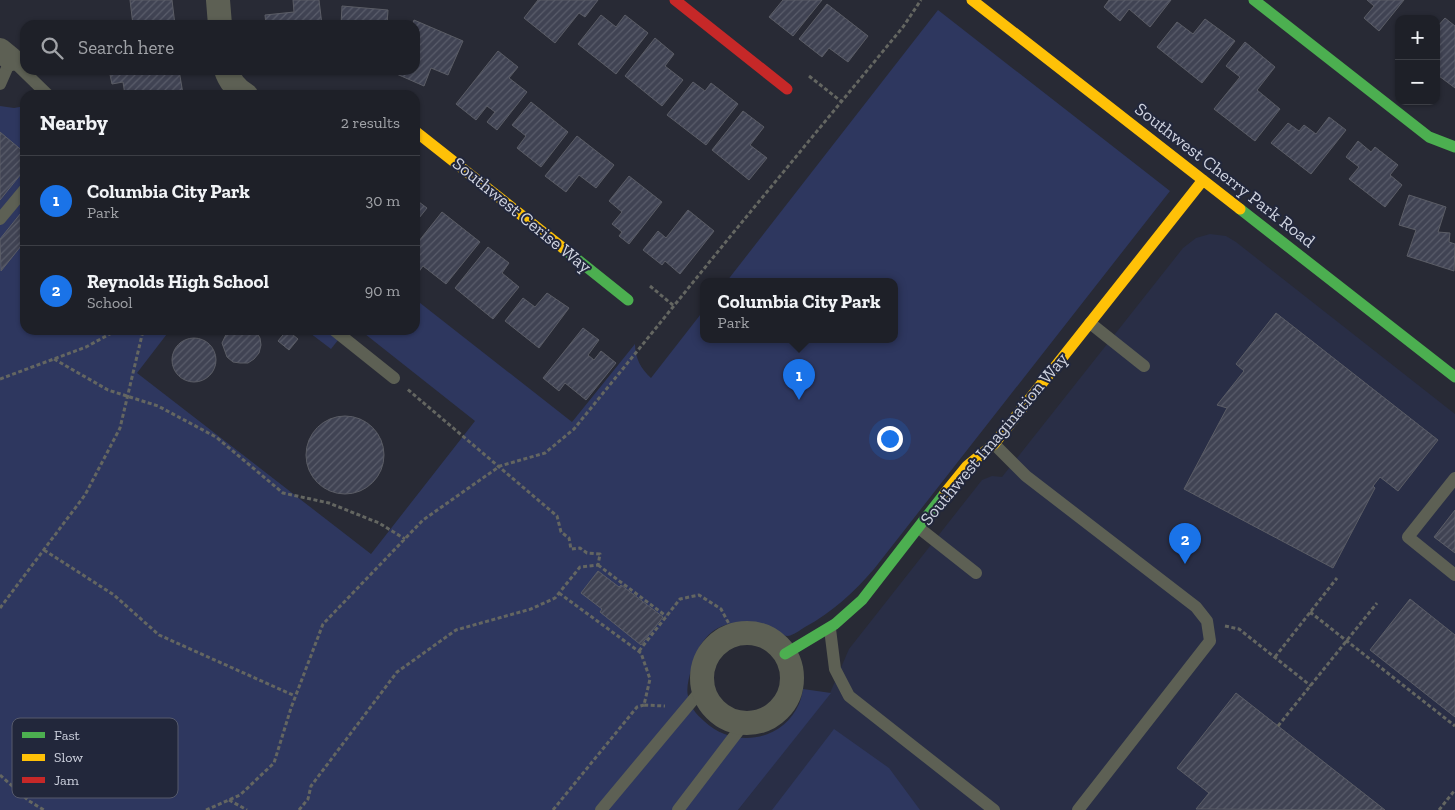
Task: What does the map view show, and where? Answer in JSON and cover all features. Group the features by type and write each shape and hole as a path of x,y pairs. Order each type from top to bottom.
{"street":[{"path":"218,0 220,20"},
{"path":"675,0 787,89"},
{"name":"Southwest Cherry Park Road","path":"972,0 1455,377"},
{"path":"1254,0 1429,137 1455,147"},
{"path":"227,75 239,90"},
{"name":"Southwest Cerise Way","path":"420,135 628,300"},
{"name":"Southwest Imagination Way","path":"785,654 830,629 848,615 862,600 966,466 994,444 1203,180"},
{"path":"749,633 763,636 776,643 785,654 791,666 793,680 790,693 774,715 762,721 748,723 733,721 720,714 709,702 703,688 703,671 708,655 720,642 735,635 749,633"}],"lane":[{"path":"0,84 6,54"},
{"path":"6,54 20,68"},
{"path":"28,75 43,90"},
{"path":"0,219 20,195"},
{"path":"1090,324 1144,366"},
{"path":"340,335 394,378"},
{"path":"994,444 1026,476 1196,607 1207,621 1210,641 1078,810"},
{"path":"1455,478 1408,537 1455,575"},
{"path":"919,528 976,573"},
{"path":"830,629 836,669 849,696 994,810"},
{"path":"601,810 703,688"},
{"path":"678,810 739,730 748,723"}],"path":[{"path":"206,810 240,795 274,763 295,696 323,624 423,520 500,466 545,453 574,429 903,27 921,0"},
{"path":"0,378 86,348 108,335"},
{"path":"0,608 84,495 120,428 142,335"},
{"path":"54,360 108,390 158,406 216,437 283,493 329,503 379,523 405,539"},
{"path":"394,378 557,516 562,532 569,538 572,549 580,548 587,553 600,554 598,565"},
{"path":"44,550 114,595 158,635 295,696"},
{"path":"299,810 308,799 311,786 397,672 456,630 530,609 555,598 580,567 598,565 666,616"},
{"path":"1274,658 1337,578"},
{"path":"559,593 641,653 650,679 644,705"},
{"path":"639,651 680,599 699,595 721,609 735,635"},
{"path":"1278,726 1377,603"},
{"path":"1310,612 1455,726"},
{"path":"1207,621 1239,630 1311,686"},
{"path":"553,810 637,707 644,705 672,706"},
{"path":"0,775 12,786"},
{"path":"1439,810 1455,790"},
{"path":"26,798 44,810"},
{"path":"228,800 247,810"}],"shaded area":[{"path":"938,10 1170,191 874,569 851,594 825,615 788,636 760,624 742,622 718,628 702,642 694,657 689,676 687,690 690,704 704,721 716,730 729,736 742,738 756,737 781,727 791,717 799,704 803,689 831,693 738,810 0,810 0,106 20,107 20,335 166,335 137,373 371,554 475,421 366,335 420,335 420,303 572,422 635,344 639,363 651,378 700,315 700,343 898,343 898,278 729,278"},
{"path":"1210,234 1226,236 1236,242 1455,414 1455,810 738,810 830,693 849,649 982,480 992,476 1002,477 1183,248 1196,238"},
{"path":"313,335 342,335 331,349"},
{"path":"834,729 889,768 920,810 772,810"}],"building":[{"path":"130,0 172,0 174,20 132,20"},
{"path":"293,0 319,0 321,20 266,20 265,15 294,12"},
{"path":"538,0 598,0 585,17 579,13 555,43 524,18"},
{"path":"783,0 822,0 793,36 769,17"},
{"path":"1109,0 1171,0 1150,27 1129,9 1120,21 1104,7"},
{"path":"1367,0 1404,0 1379,31 1364,18 1374,6"},
{"path":"827,4 868,36 848,62 829,48 822,57 799,39"},
{"path":"342,6 388,10 387,20 341,20"},
{"path":"601,15 616,27 625,15 648,33 616,74 578,44"},
{"path":"1445,18 1455,26 1455,88 1440,77 1440,24"},
{"path":"1205,19 1235,41 1202,83 1157,47 1177,22 1193,34"},
{"path":"420,23 463,41 448,75 431,68 424,86 399,75 420,75"},
{"path":"655,38 674,54 665,66 683,80 662,106 625,76"},
{"path":"1245,42 1275,67 1257,90 1280,109 1255,141 1214,109 1240,77 1226,66"},
{"path":"498,51 518,67 509,78 527,92 497,130 487,122 495,112 487,106 476,120 456,104"},
{"path":"110,75 180,75 182,90 124,90 123,82 112,84"},
{"path":"693,82 705,91 711,83 738,104 706,145 667,115"},
{"path":"531,102 568,132 541,167 517,148 526,136 512,125"},
{"path":"743,111 764,127 750,145 767,158 749,180 712,150"},
{"path":"1329,117 1346,130 1311,174 1271,143 1288,123 1299,131 1304,125 1316,134"},
{"path":"0,132 20,149 20,175 0,200"},
{"path":"577,136 614,165 596,188 579,175 566,192 545,176"},
{"path":"1358,141 1371,152 1375,147 1398,165 1390,175 1402,185 1385,207 1349,179 1359,167 1346,157"},
{"path":"629,176 662,202 629,244 619,236 622,232 612,224 622,212 609,201"},
{"path":"1409,195 1446,207 1438,232 1450,233 1449,242 1455,244 1454,271 1407,256 1416,230 1399,225"},
{"path":"420,203 427,208 420,217"},
{"path":"688,210 714,231 680,274 665,261 662,265 643,250 658,231 666,238"},
{"path":"442,212 480,242 446,284 423,266 420,270 420,240"},
{"path":"20,214 20,247 1,271 0,239"},
{"path":"488,247 509,263 502,273 519,287 493,319 455,288"},
{"path":"547,293 569,308 539,348 505,321 523,298 535,307"},
{"path":"1276,313 1438,440 1398,491 1380,477 1373,486 1375,488 1333,568 1184,489 1227,408 1217,405 1244,371 1236,364"},
{"path":"583,328 599,340 588,355 594,360 601,351 616,363 586,400 565,383 559,391 543,378"},
{"path":"226,335 258,335 261,345 259,353 254,359 248,363 240,363 233,362 227,357 222,343"},
{"path":"283,335 293,335 298,339 289,350 278,341"},
{"path":"190,338 198,338 210,344 216,360 210,376 198,382 190,382 178,376 172,364 172,356 178,344"},
{"path":"345,416 360,419 373,427 381,440 384,455 381,470 373,483 360,491 345,494 330,491 317,483 309,470 306,455 309,440 317,427 330,419"},
{"path":"1455,510 1455,553 1434,537"},
{"path":"598,571 619,587 621,585 663,617 641,645 600,612 602,609 581,593"},
{"path":"1410,599 1455,635 1455,717 1370,650"},
{"path":"1236,693 1385,810 1196,809 1209,793 1177,768"}],"traffic: fast":[{"path":"1254,0 1429,137 1455,147"},
{"path":"1240,209 1455,377"},
{"path":"563,248 628,300"},
{"path":"785,654 835,624 862,600 945,493"}],"traffic: slow":[{"path":"972,0 1240,209"},
{"path":"420,135 563,248"},
{"path":"945,493 967,466 994,444 1203,180"}],"traffic: jam":[{"path":"675,0 787,89"}],"place":[{"name":"Columbia City Park","path":"799,400"},
{"name":"Reynolds High School","path":"1185,564"}]}
